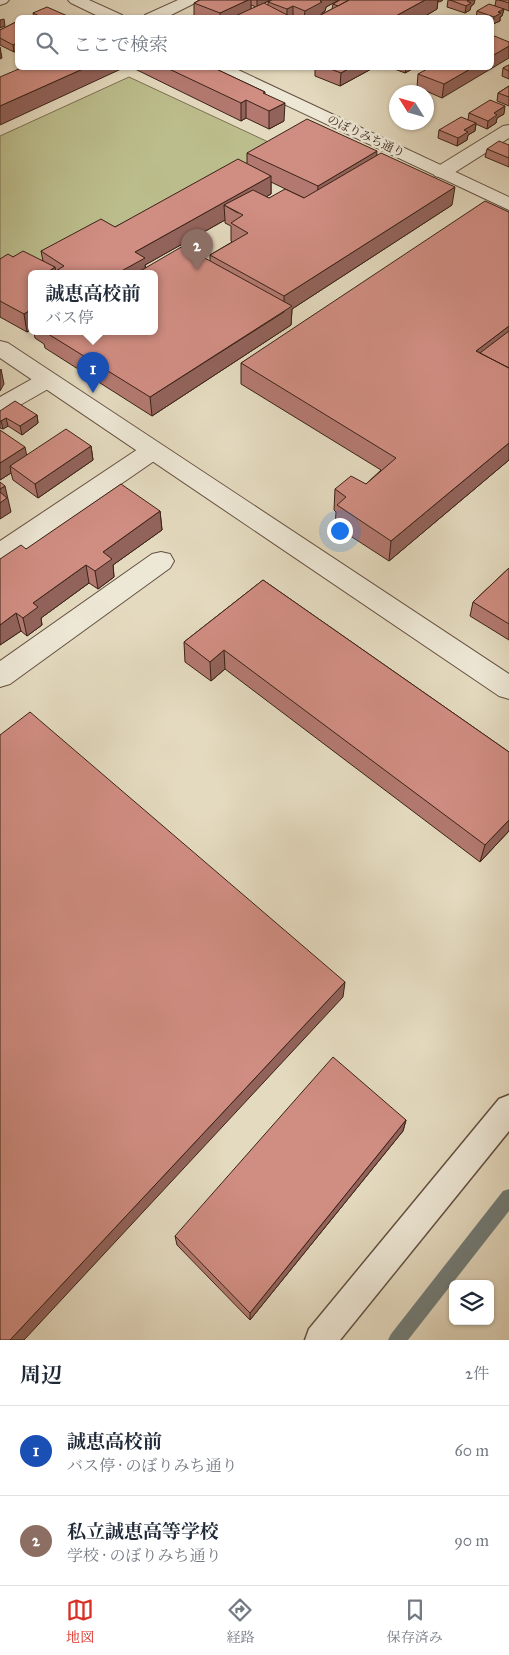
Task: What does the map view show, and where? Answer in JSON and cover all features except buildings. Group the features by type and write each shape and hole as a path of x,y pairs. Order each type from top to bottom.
{"street":[{"path":"76,0 109,15"},
{"path":"158,15 190,0"},
{"name":"のぼりみち通り","path":"226,70 509,204"},
{"path":"442,172 509,130"},
{"path":"0,348 509,688"},
{"path":"0,407 47,380"},
{"path":"0,554 152,451"},
{"path":"0,676 161,562"}],"lane":[{"path":"320,1340 509,1109"}],"green space":[{"path":"129,77 279,147 119,241 43,266 0,276 0,136"}],"waterway":[{"path":"397,1340 509,1197"}],"place":[{"name":"私立誠恵高等学校","path":"197,270"},
{"name":"誠恵高校前","path":"93,393"}]}
